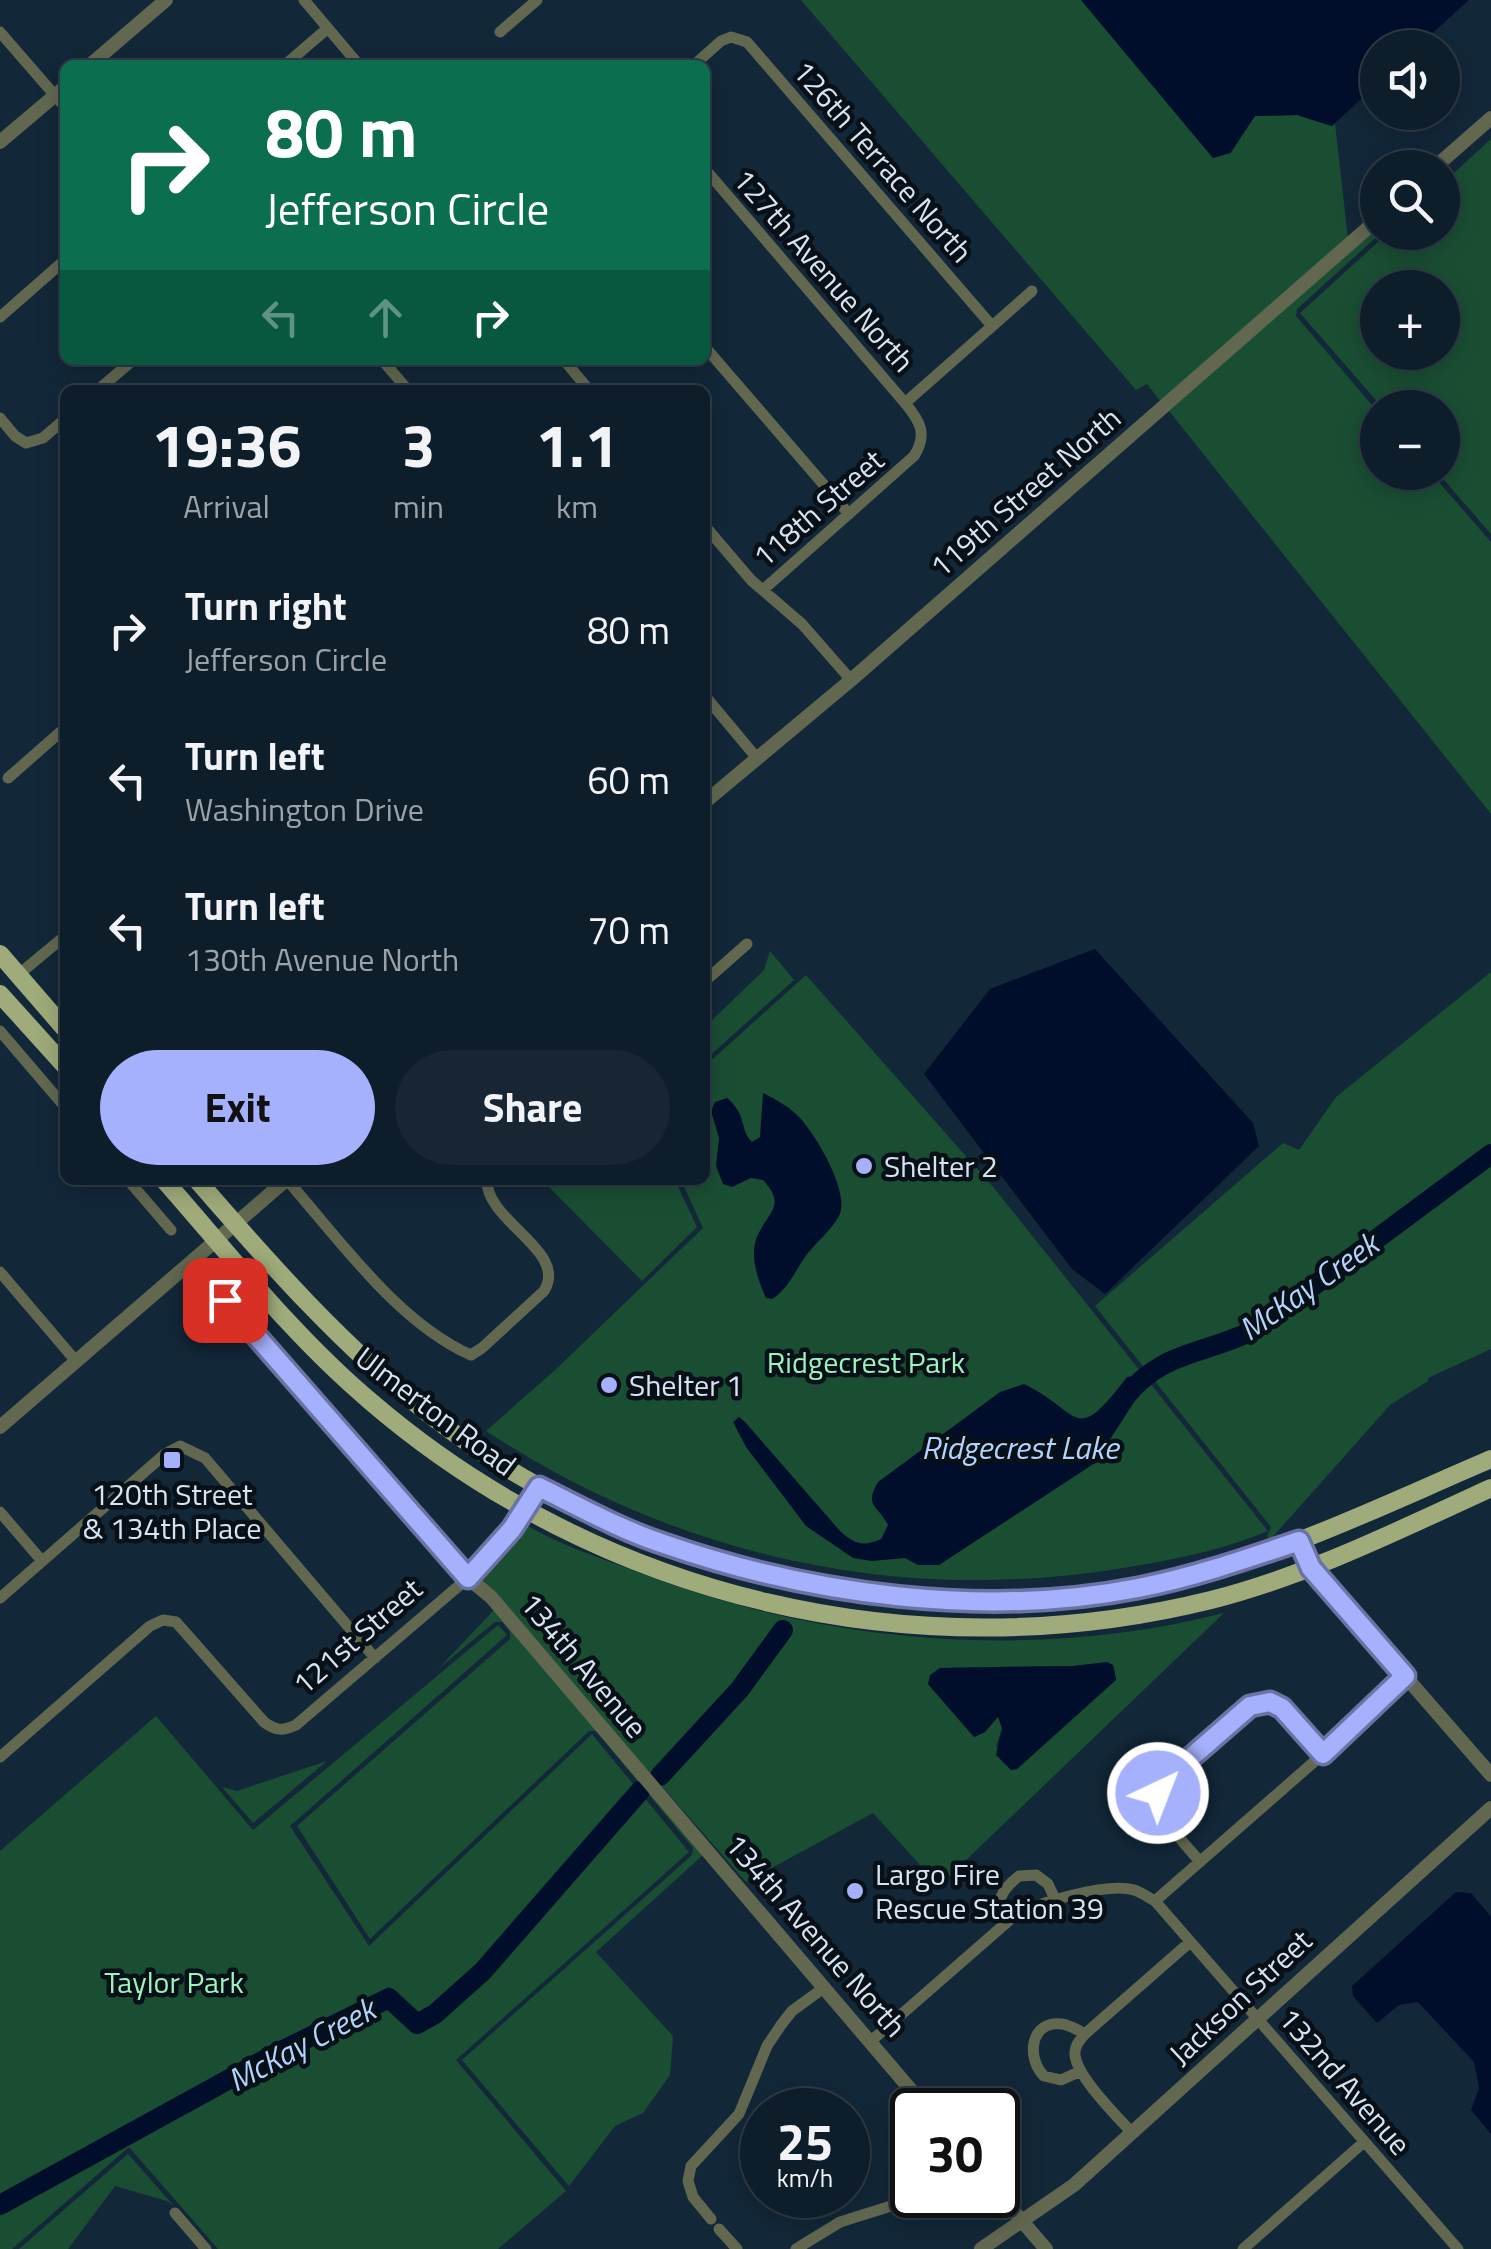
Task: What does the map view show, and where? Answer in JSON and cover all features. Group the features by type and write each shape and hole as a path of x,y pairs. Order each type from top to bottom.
{"main road":[{"path":"0,954 9,973 60,1023"},
{"path":"3,1003 60,1061"},
{"name":"Ulmerton Road","path":"168,1185 302,1336 370,1402 472,1477 524,1510 576,1536 685,1580 799,1611 902,1626 1022,1628 1210,1600 1311,1568 1491,1488"},
{"name":"Ulmerton Road","path":"201,1185 379,1374 434,1418 539,1487 660,1543 817,1586 978,1600 1060,1598 1137,1588 1218,1569 1299,1541 1491,1458"}],"street":[{"path":"96,60 166,0"},
{"path":"304,0 355,60"},
{"path":"500,32 537,0"},
{"path":"292,60 328,28"},
{"path":"0,32 60,94"},
{"name":"126th Terrace North","path":"700,60 731,36 748,42 992,326"},
{"path":"0,142 60,97"},
{"path":"1455,150 1491,118"},
{"name":"127th Avenue North","path":"710,175 905,403"},
{"name":"119th Street North","path":"710,798 1360,235"},
{"path":"0,317 60,264"},
{"path":"905,403 1032,291"},
{"path":"710,352 849,514"},
{"path":"104,385 127,365"},
{"path":"386,365 404,385"},
{"path":"568,365 585,385"},
{"name":"118th Street","path":"763,590 904,466 919,448 922,426 905,403"},
{"path":"0,418 26,443 43,438 60,423"},
{"path":"710,532 763,590 802,624 850,680"},
{"path":"710,702 756,757"},
{"path":"8,778 60,732"},
{"path":"9,973 60,939"},
{"path":"710,978 748,944"},
{"path":"0,1031 60,1100"},
{"path":"132,1185 171,1230"},
{"path":"0,1426 280,1185"},
{"path":"290,1185 410,1314 442,1340 471,1354 544,1292 551,1280 542,1256 493,1202 487,1185"},
{"path":"0,1272 75,1360"},
{"name":"134th Avenue","path":"225,1300 468,1578 491,1597 661,1797"},
{"path":"0,1598 165,1454 180,1446 204,1458 374,1658"},
{"name":"121st Street","path":"0,1756 150,1626 164,1620 176,1622 264,1722 284,1730 296,1725 468,1578 539,1487"},
{"path":"0,1512 42,1561"},
{"path":"1299,1541 1311,1568 1491,1775"},
{"path":"871,2041 1006,1923 1031,1906 1114,1888 1134,1890 1155,1901 1323,1754 1405,1676"},
{"path":"1200,1862 1161,1812 1158,1793 1174,1772 1250,1706 1262,1702 1282,1708 1323,1754"},
{"path":"1161,1812 1146,1810 1134,1802 1126,1792 1128,1782 1132,1770 1148,1756 1157,1756 1174,1772"},
{"name":"134th Avenue North","path":"661,1797 910,2088"},
{"name":"Jackson Street","path":"981,2249 1074,2185 1491,1808"},
{"path":"1006,1923 998,1909 1000,1895 1019,1876 1036,1874 1048,1884 1055,1900"},
{"name":"132nd Avenue","path":"1155,1901 1458,2249"},
{"path":"1132,2134 1081,2071 1076,2046 1190,1942"},
{"path":"737,2249 693,2198 688,2181 691,2166 739,2114 781,2025 792,2011 825,1987"},
{"path":"1081,2071 1061,2080 1044,2076 1032,2058 1032,2048 1038,2033 1051,2025 1068,2025 1085,2034"},
{"path":"1243,2249 1364,2142"},
{"path":"796,2249 840,2222 890,2206"},
{"path":"175,2212 206,2249"},
{"path":"1021,2220 1046,2249"}],"green space":[{"path":"801,0 1081,0 1213,158 1231,153 1255,116 1297,115 1332,126 1335,123 1348,239 1161,402 1147,384 1136,390"},
{"path":"1491,139 1491,534 1453,490 1460,490 1460,390 1367,390 1300,313 1369,250 1460,250 1460,167"},
{"path":"1360,242 1362,250 1297,309 1296,316 1360,391 1360,490 1446,490 1491,542 1491,814 1169,411"},
{"path":"770,951 794,980 710,1056 710,1022 764,970"},
{"path":"1491,972 1491,1349 1428,1378 1390,1405 1270,1540 1267,1536 1271,1527 1095,1306 1283,1143 1299,1150 1336,1097"},
{"name":"Ridgecrest Park","path":"806,975 994,1188 1268,1531 1182,1557 1044,1578 960,1580 876,1574 794,1561 714,1540 635,1511 559,1475 486,1431 703,1228 683,1185 710,1185 710,1061"},
{"path":"547,1185 677,1185 697,1227 642,1281"},
{"path":"523,1523 574,1548 699,1594 772,1614 847,1628 998,1641 1074,1638 1224,1613 939,1886 873,1813 746,1882 477,1576","holes":["940,1668 1114,1668 1116,1679 1017,1769 996,1746 1002,1728 998,1716 985,1732 974,1737 928,1684"]},
{"path":"494,1610 703,1855 596,1952 673,2036 670,2075 643,2113 615,2126 569,2186 462,2060 692,1855 693,1848 596,1731 589,1731 370,1939 297,1826 510,1639 502,1622 495,1622 438,1669"},
{"name":"Taylor Park","path":"498,1625 507,1635 290,1826 369,1946 592,1734 689,1852 456,2060 566,2191 498,2249 218,2249 129,2147 12,2249 0,2249 0,1851 156,1716 253,1830"},
{"path":"327,1761 253,1823 222,1787 237,1791"},
{"path":"128,2154 174,2206 115,2186 68,2249 19,2249"}],"water":[{"path":"1081,0 1469,0 1436,30 1360,30 1360,100 1332,126 1297,115 1255,116 1230,153 1213,158"},
{"path":"1095,949 1253,1123 1259,1146 1105,1294 1072,1269 924,1074 990,989"},
{"path":"763,1093 788,1107 807,1127 830,1165 841,1206 836,1221 805,1257 787,1286 772,1299 766,1298 761,1285 754,1250 758,1233 772,1212 774,1198 763,1180 751,1178 732,1187 723,1184 716,1166 719,1138 711,1111 715,1102 727,1098 738,1111 752,1142 760,1137"},
{"name":"Ridgecrest Lake","path":"1143,1375 1143,1388 1095,1463 939,1565 918,1565 905,1558 853,1558 806,1526 746,1447 733,1422 739,1417 745,1422 840,1531 855,1541 869,1543 881,1539 888,1525 872,1501 878,1482 1000,1392 1024,1384 1077,1418 1086,1418 1127,1377"},
{"path":"1107,1662 1113,1665 1116,1680 1017,1769 1011,1770 996,1755 1002,1728 998,1717 985,1732 974,1737 928,1684 930,1675 940,1668"},
{"path":"1456,1892 1471,1893 1491,1917 1491,2134 1471,2110 1479,2088 1474,2062 1418,2002 1399,2005 1377,2023 1353,1996 1352,1986"}],"waterway":[{"name":"McKay Creek","path":"1126,1396 1140,1381 1170,1361 1254,1330 1491,1154"},
{"name":"McKay Creek","path":"660,1776 740,1689 783,1630"},
{"name":"McKay Creek","path":"0,2205 275,2054 389,1998 417,2024 435,2014 483,1971 640,1791"}],"place":[{"name":"Shelter 2","path":"864,1166"},
{"name":"Shelter 1","path":"609,1385"},
{"name":"120th Street & 134th Place","path":"172,1460"},
{"name":"Largo Fire Rescue Station 39","path":"855,1891"}],"route":[{"path":"225,1300 468,1578 512,1529 539,1487 660,1543 722,1563 817,1586 902,1596 978,1600 1060,1598 1137,1588 1218,1569 1299,1541 1311,1568 1405,1676 1323,1754 1282,1708 1270,1702 1250,1706 1164,1781 1158,1793"}]}
